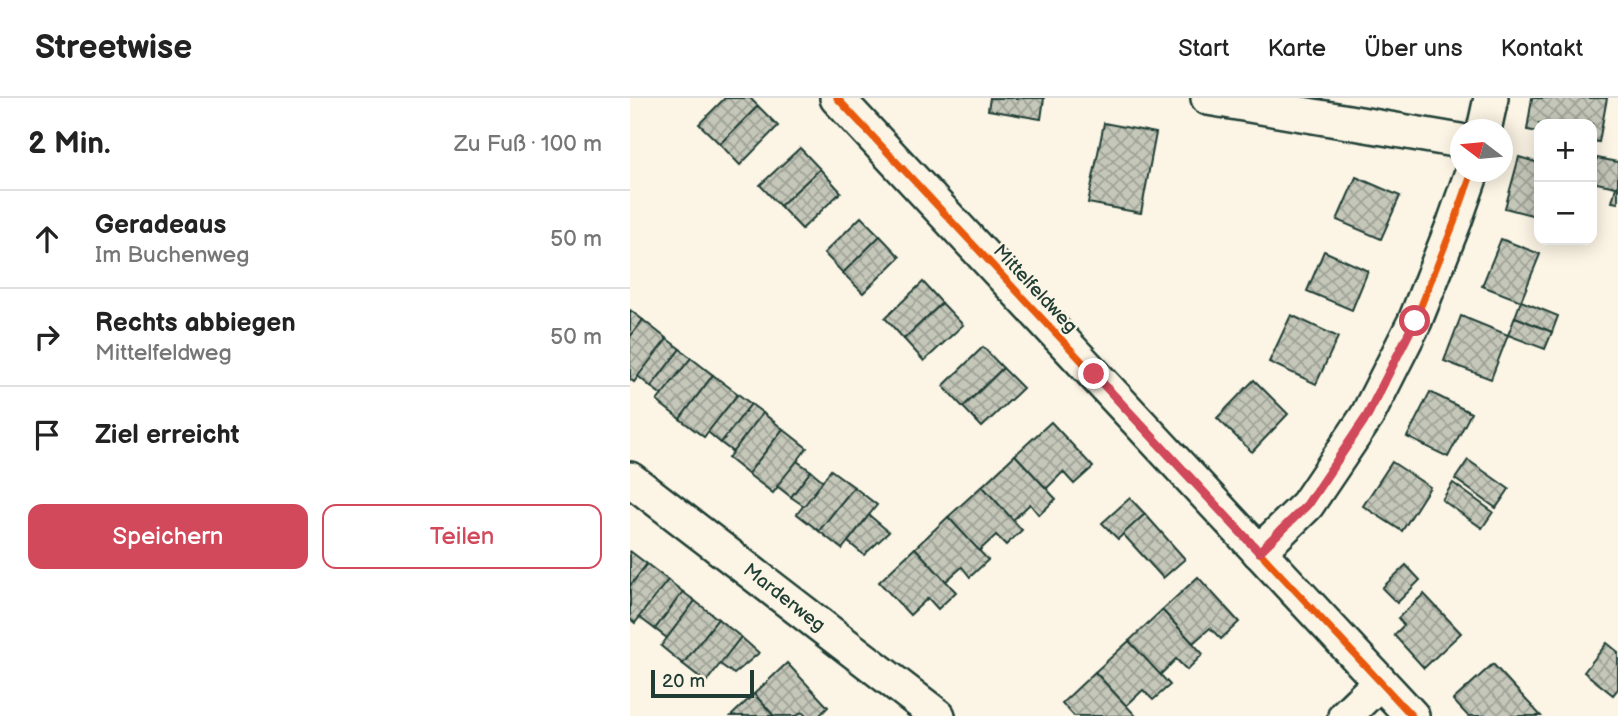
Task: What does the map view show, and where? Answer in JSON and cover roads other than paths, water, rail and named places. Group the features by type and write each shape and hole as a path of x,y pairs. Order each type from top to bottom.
{"street":[{"name":"Mittelfeldweg","path":"836,98 1412,716"},
{"path":"1208,98 1450,139"},
{"path":"1486,119 1491,98"},
{"path":"1259,552 1307,505 1367,416 1415,321 1468,182"},
{"name":"Marderweg","path":"630,479 938,716"},
{"path":"1345,716 1380,682"}]}
